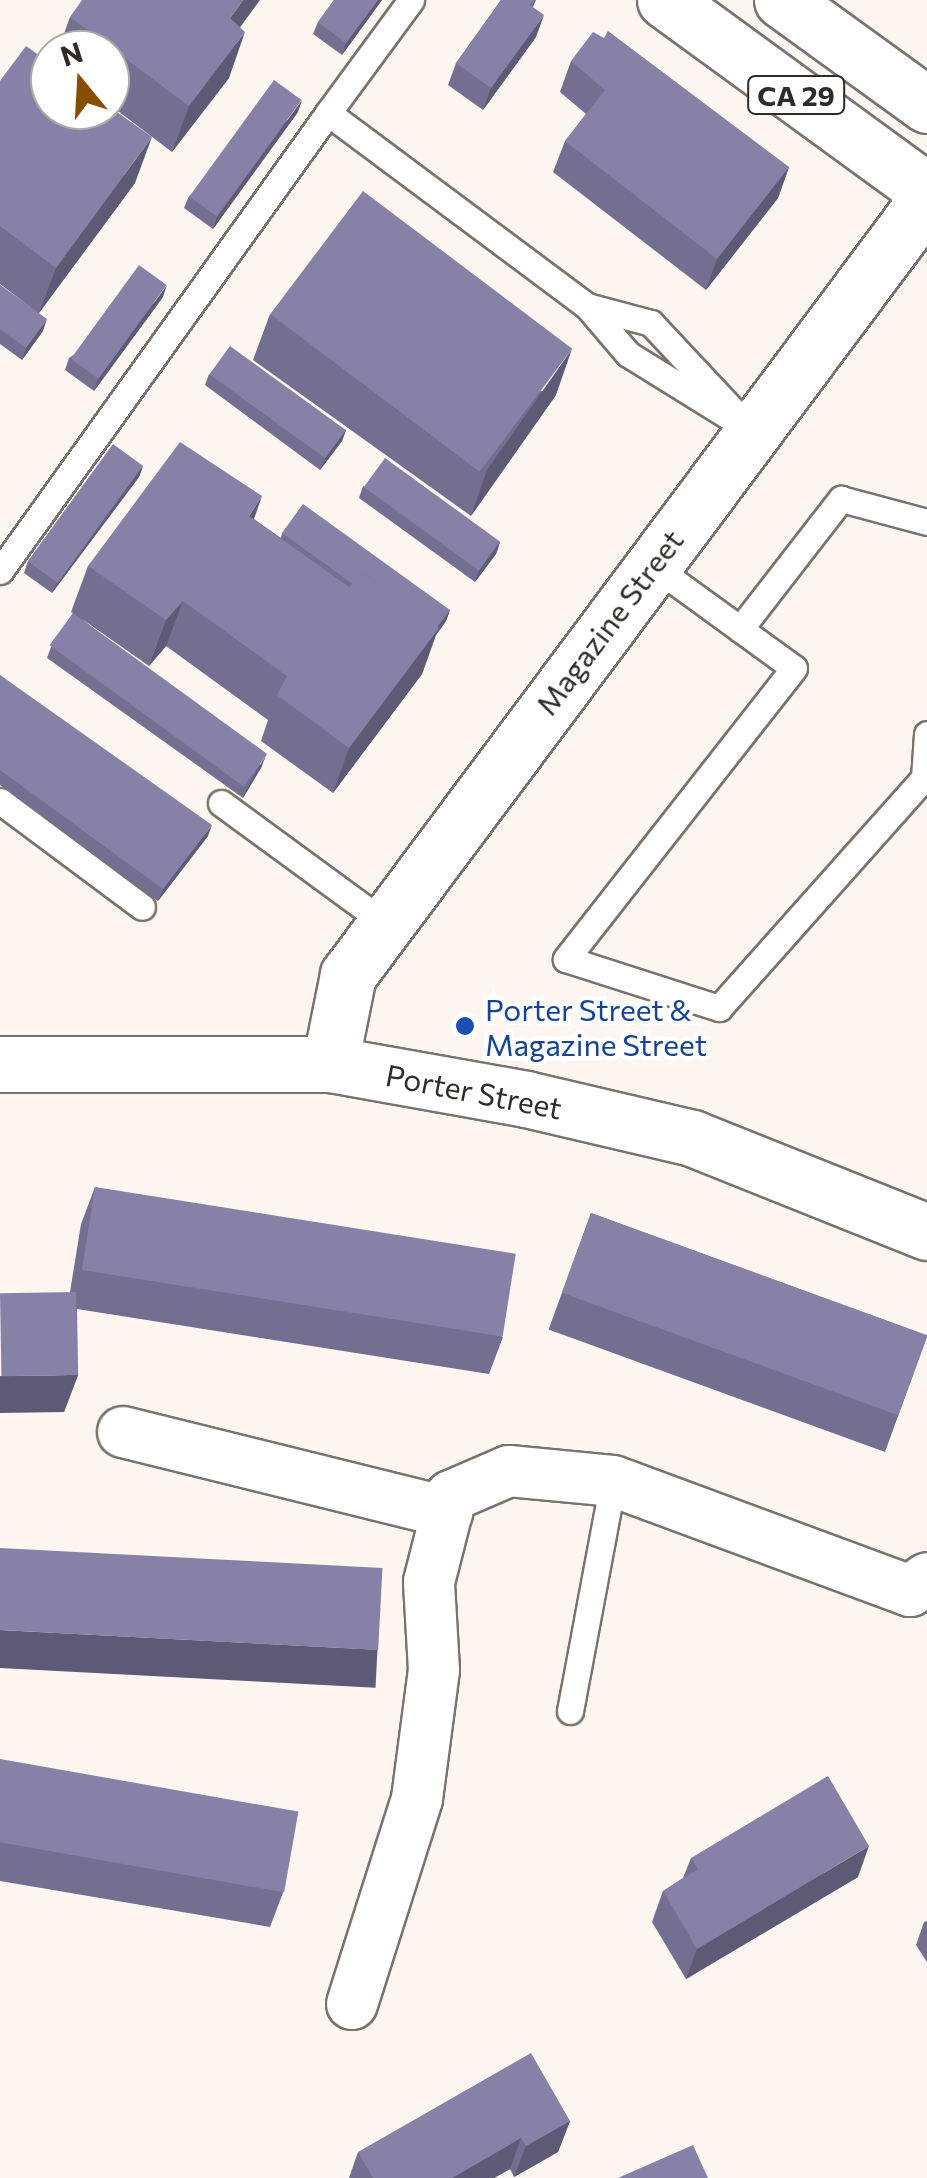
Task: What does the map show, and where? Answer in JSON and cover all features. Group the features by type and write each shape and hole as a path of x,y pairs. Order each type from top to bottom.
{"street":[{"name":"CA 29","path":"665,0 927,191"},
{"name":"CA 29","path":"782,0 927,105"},
{"name":"Magazine Street","path":"330,1064 348,975 927,199"},
{"name":"Porter Street","path":"0,1064 330,1064 526,1099 692,1138 927,1232"},
{"path":"123,1432 447,1512"},
{"path":"352,2004 417,1799 434,1670 429,1582 451,1496 509,1471 613,1482 910,1592 927,1578"}],"lane":[{"path":"0,571 411,0"},
{"path":"328,113 588,306 628,354 752,432"},
{"path":"588,306 651,323 752,432"},
{"path":"740,629 841,499 927,522"},
{"path":"652,565 794,668 566,959 718,1008 924,778 927,734"},
{"path":"0,801 142,907"},
{"path":"221,803 386,924"},
{"path":"570,1711 613,1482"}],"building":[{"path":"82,0 243,0 230,18 245,32 189,106 130,62 130,30 87,30 70,17"},
{"path":"334,0 378,0 346,43 318,22"},
{"path":"501,0 534,0 530,5 544,15 491,88 456,63"},
{"path":"608,31 789,167 717,259 565,141 605,90 571,61 593,32 604,38"},
{"path":"26,46 30,49 30,130 130,130 130,121 152,137 56,268 0,226 0,81"},
{"path":"274,80 302,100 217,216 189,196"},
{"path":"363,191 572,349 480,472 270,314"},
{"path":"139,265 167,285 98,379 71,359"},
{"path":"0,285 47,319 26,348 0,329"},
{"path":"230,346 346,430 325,458 209,374"},
{"path":"180,442 262,496 249,516 349,587 364,573 439,628 349,748 277,695 287,676 183,601 166,620 88,566"},
{"path":"113,444 143,466 58,583 28,561"},
{"path":"385,458 500,541 479,571 364,487"},
{"path":"303,504 450,610 437,627 364,573 353,584 282,533"},
{"path":"73,613 267,754 244,786 49,645"},
{"path":"0,675 212,825 163,889 0,770"},
{"path":"95,1187 516,1254 503,1337 82,1270"},
{"path":"591,1213 927,1335 898,1415 562,1293"},
{"path":"76,1292 77,1375 1,1376 0,1293"},
{"path":"0,1548 382,1568 378,1650 0,1630"},
{"path":"0,1759 298,1812 284,1892 0,1842"},
{"path":"828,1776 869,1846 697,1949 663,1891 698,1869 691,1858"},
{"path":"531,2053 570,2121 526,2146 521,2138 452,2178 373,2178 358,2152"},
{"path":"693,2145 708,2178 618,2178"}],"place":[{"name":"Porter Street & Magazine Street","path":"465,1026"}]}
